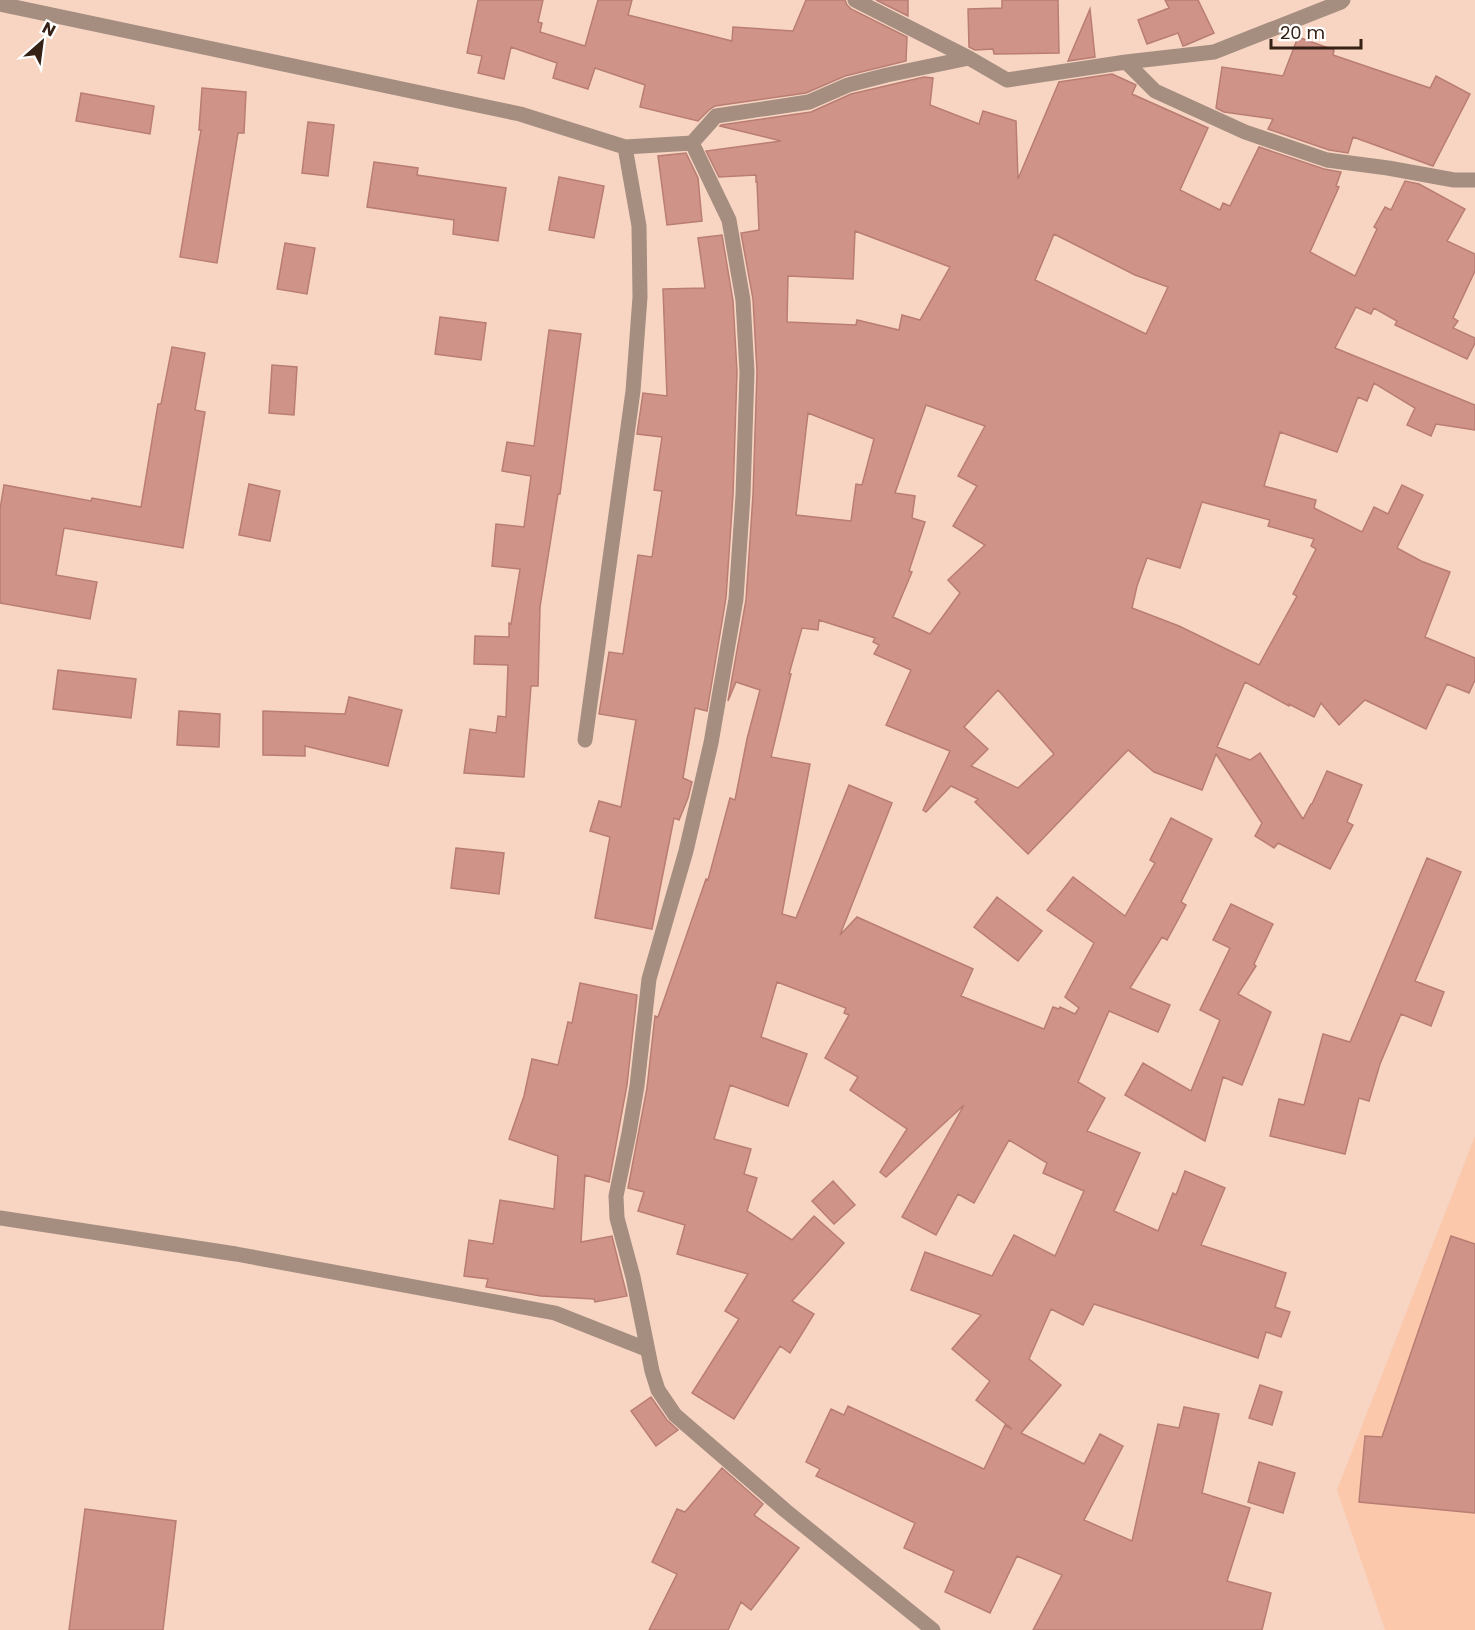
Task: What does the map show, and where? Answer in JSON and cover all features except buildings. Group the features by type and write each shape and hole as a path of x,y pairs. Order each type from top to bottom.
{"street":[{"path":"855,0 1007,80 1126,62 1214,52 1343,0"},
{"path":"0,3 520,114 625,147 692,143 716,116 809,102 858,82 969,58"},
{"path":"1126,62 1155,91 1255,136 1327,160 1454,180 1475,180"},
{"path":"692,143 729,220 743,300 747,372 736,599 711,743 687,851 648,979 637,1086 616,1196 617,1218 633,1277 646,1349 658,1390 675,1416 786,1511 933,1630"},
{"path":"585,740 633,391 640,297 639,226 625,147"},
{"path":"0,1218 236,1254 555,1313 646,1349"}],"shaded area":[{"path":"1475,1136 1475,1630 1385,1630 1337,1490"}]}
